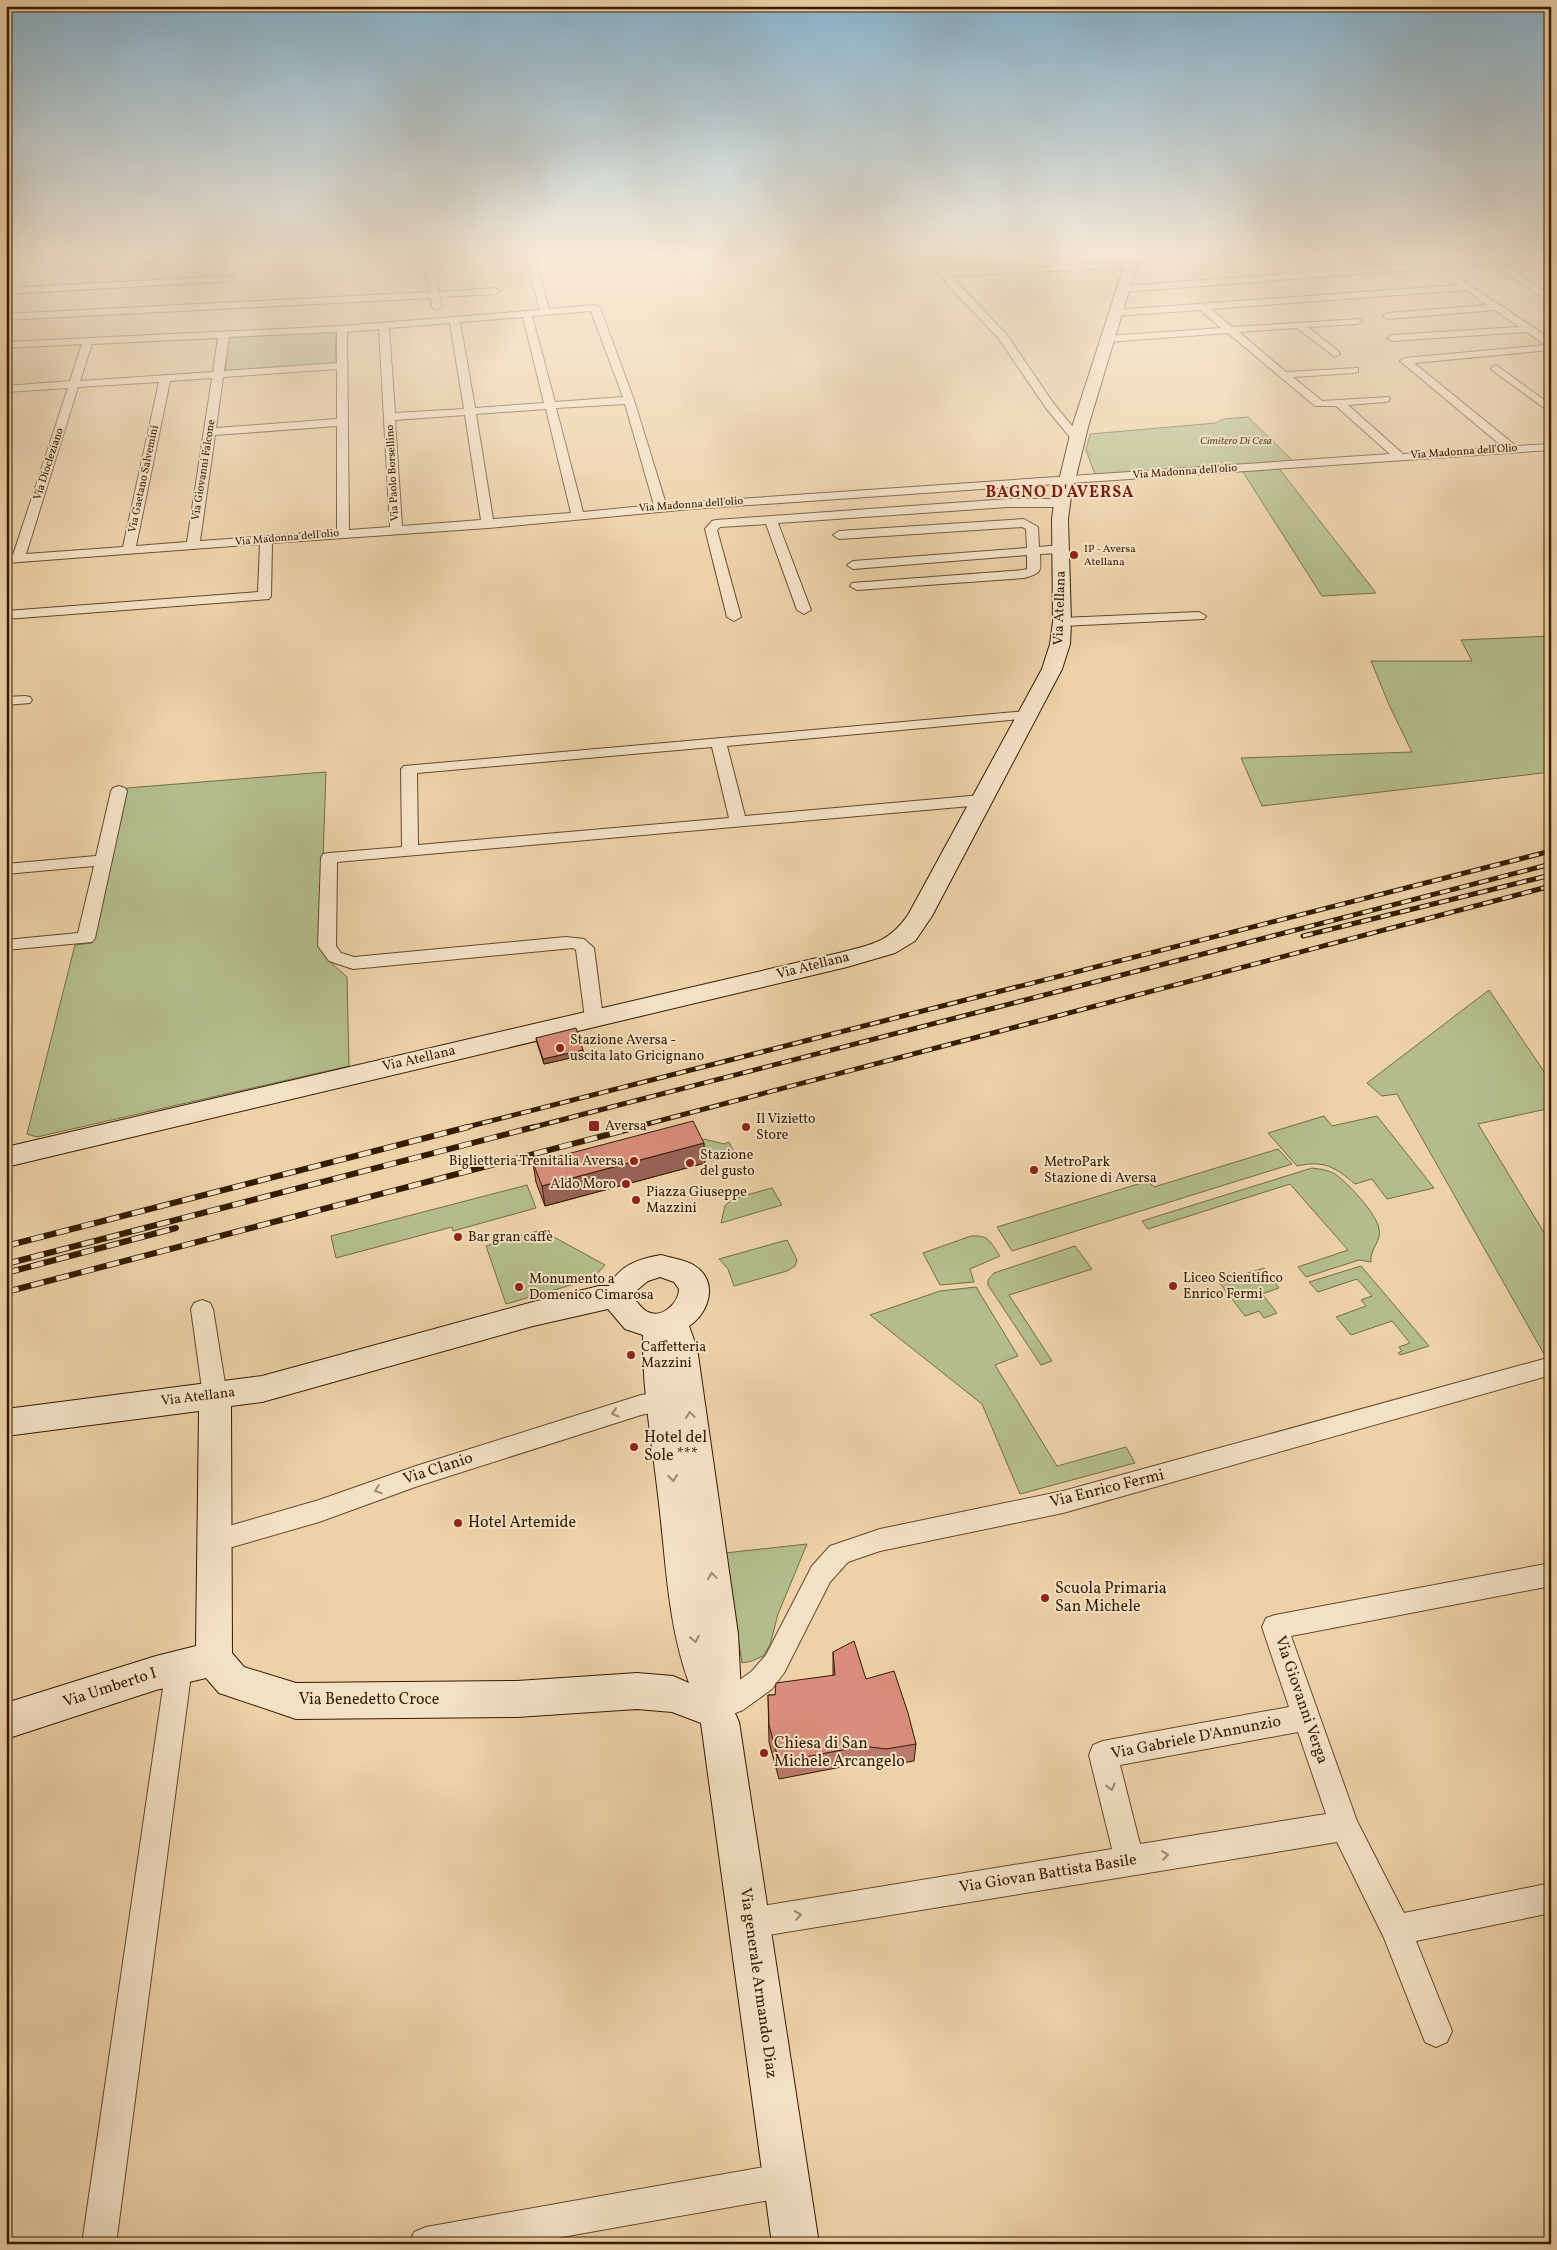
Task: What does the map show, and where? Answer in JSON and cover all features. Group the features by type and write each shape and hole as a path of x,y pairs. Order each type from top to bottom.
{"main road":[{"name":"Via Atellana","path":"6,1157 886,948 906,936 920,916 1052,669 1060,644 1062,622 1060,519 1077,439 1101,359"},
{"path":"661,1266 683,1273 691,1280 695,1289 695,1299 691,1308 684,1316 665,1324 639,1322 631,1318 621,1305 620,1297 622,1288 628,1279 643,1270 661,1266"},
{"name":"Via Atellana","path":"6,1423 168,1400 215,1396 262,1388 574,1303 599,1298 620,1297"},
{"path":"665,1324 658,1350 694,1641 719,1704"},
{"path":"665,1324 681,1348 720,1634 719,1704"},
{"path":"214,1659 215,1396"},
{"name":"Via Benedetto Croce","path":"214,1659 232,1681 296,1701 517,1699 637,1690 673,1694 719,1704"},
{"name":"Via Umberto I","path":"6,1721 156,1673 214,1659"},
{"name":"Via generale Armando Diaz","path":"719,1704 796,2244"}],"street":[{"name":"Via Diocleziano","path":"12,558 85,359"},
{"name":"Via Giovanni Falcone","path":"193,545 220,359"},
{"path":"342,359 343,533"},
{"name":"Via Paolo Borsellino","path":"387,359 396,530"},
{"path":"462,359 488,524"},
{"path":"538,359 578,516"},
{"path":"614,359 629,400 661,507"},
{"path":"1019,359 1050,406 1077,439"},
{"path":"1265,359 1319,404 1385,399"},
{"path":"1424,359 1405,361 1513,449"},
{"path":"6,389 342,366"},
{"path":"1496,368 1551,410"},
{"path":"1284,375 1354,370"},
{"name":"Via Gaetano Salvemini","path":"129,550 165,378"},
{"path":"391,417 629,400"},
{"path":"1339,403 1398,456"},
{"path":"210,432 342,422"},
{"name":"Via Madonna dell'Olio","path":"1376,458 1551,447"},
{"name":"Via Madonna dell'olio","path":"12,558 488,524 661,507 1065,491 1376,458"},
{"path":"734,617 711,529 716,524 1008,503 1065,491"},
{"path":"771,520 804,610"},
{"path":"839,535 1024,523 1032,527 1035,551 1034,571 1024,574 857,586"},
{"path":"6,615 264,596 266,540"},
{"path":"853,565 1061,549"},
{"path":"1062,622 1199,616"},
{"path":"6,701 24,700"},
{"path":"410,851 410,769 1027,715"},
{"path":"718,742 738,822"},
{"path":"6,945 86,938 120,791"},
{"path":"594,1018 585,948 578,943 566,942 353,963 335,957 327,946 329,858 982,800"},
{"path":"6,869 104,860"},
{"path":"202,1309 215,1396"},
{"name":"Via Enrico Fermi","path":"719,1704 762,1680 774,1664 821,1574 839,1554 880,1540 1062,1502 1551,1366"},
{"name":"Via Clanio","path":"215,1540 319,1511 416,1476 632,1408 663,1402"},
{"name":"Via Giovanni Verga","path":"1436,2032 1396,1930 1345,1827 1276,1627 1550,1577"},
{"path":"99,2244 179,1667"},
{"name":"Via Gabriele D'Annunzio","path":"1130,1861 1103,1754 1307,1717"},
{"name":"Via Giovan Battista Basile","path":"750,1923 1345,1827"},
{"path":"1396,1930 1551,1898"},
{"path":"426,2244 787,2180"}],"green space":[{"path":"226,359 335,359 335,364 225,372"},
{"name":"Cimitero Di Cesa","path":"1248,417 1293,461 1096,477 1086,450 1090,434 1216,423 1223,419"},
{"path":"1277,466 1376,593 1322,596 1241,469"},
{"path":"1551,636 1551,772 1262,806 1241,758 1412,752 1390,707 1371,661 1472,661 1461,640"},
{"path":"326,772 320,945 330,962 347,977 349,1066 37,1137 27,1134 75,945 92,943 127,788"},
{"path":"1489,990 1551,1082 1551,1108 1478,1124 1551,1244 1551,1352 1544,1354 1397,1094 1382,1096 1367,1083"},
{"path":"1324,1116 1332,1126 1377,1116 1434,1188 1387,1199 1372,1179 1355,1184 1329,1166 1306,1164 1297,1166 1268,1133"},
{"path":"701,1140 724,1144 729,1142 735,1154 711,1161"},
{"path":"1278,1149 1292,1164 1012,1251 997,1227 1148,1181 1154,1187"},
{"path":"1312,1168 1335,1174 1354,1191 1373,1215 1379,1229 1379,1238 1372,1253 1371,1262 1359,1260 1306,1277 1298,1267 1348,1250 1290,1184 1148,1229 1142,1221"},
{"path":"527,1185 536,1208 453,1231 452,1227 336,1258 331,1236"},
{"path":"772,1188 782,1205 721,1223 725,1206 732,1199"},
{"path":"541,1230 605,1265 592,1279 506,1304 486,1246"},
{"path":"971,1236 989,1240 1000,1256 970,1269 974,1282 940,1285 923,1253"},
{"path":"787,1240 797,1260 795,1266 787,1271 734,1286 728,1269 719,1259"},
{"path":"1075,1246 1092,1269 1009,1295 1052,1361 1041,1365 988,1285 988,1280 994,1273"},
{"path":"1361,1266 1429,1346 1400,1355 1398,1353 1402,1351 1399,1347 1410,1343 1392,1321 1351,1335 1336,1317 1366,1306 1361,1300 1372,1296 1357,1279 1318,1292 1309,1282"},
{"path":"1264,1268 1279,1288 1262,1294 1277,1313 1264,1318 1259,1311 1245,1316 1219,1282"},
{"path":"976,1287 1018,1356 995,1365 1057,1466 1126,1447 1135,1463 1020,1494 982,1404 870,1315 940,1291"},
{"path":"807,1544 778,1614 770,1645 763,1656 742,1663 725,1553"}],"building":[{"name":"Stazione Aversa - uscita lato Gricignano","path":"576,1028 583,1050 543,1059 536,1038"},
{"path":"693,1121 704,1143 542,1186 533,1163"},
{"name":"Chiesa di San Michele Arcangelo","path":"854,1641 866,1679 894,1671 916,1744 886,1749 863,1746 779,1762 769,1725 768,1695 775,1695 776,1683 835,1675 833,1652"}],"railway":[{"path":"463,1128 1551,851"},
{"path":"530,1128 1551,864"},
{"path":"1303,936 1551,875"},
{"path":"632,1128 1551,886"},
{"path":"6,1246 468,1127"},
{"path":"6,1264 534,1127"},
{"path":"6,1292 637,1127"},
{"path":"6,1273 176,1228"}],"place":[{"name":"IP - Aversa Atellana","path":"1074,555"},
{"name":"Stazione Aversa - uscita lato Gricignano","path":"560,1048"},
{"name":"Aversa","path":"594,1126"},
{"name":"Il Vizietto Store","path":"746,1127"},
{"name":"Biglietteria Trenitalia Aversa","path":"634,1161"},
{"name":"Stazione del gusto","path":"690,1163"},
{"name":"MetroPark Stazione di Aversa","path":"1034,1170"},
{"name":"Aldo Moro","path":"626,1184"},
{"name":"Piazza Giuseppe Mazzini","path":"636,1200"},
{"name":"Bar gran caffè","path":"458,1237"},
{"name":"Liceo Scientifico Enrico Fermi","path":"1173,1286"},
{"name":"Monumento a Domenico Cimarosa","path":"519,1287"},
{"name":"Caffetteria Mazzini","path":"631,1355"},
{"name":"Hotel del Sole ***","path":"634,1447"},
{"name":"Hotel Artemide","path":"458,1523"},
{"name":"Scuola Primaria San Michele","path":"1045,1598"},
{"name":"Chiesa di San Michele Arcangelo","path":"764,1753"}],"district":[{"name":"BAGNO D'AVERSA","path":"1060,493"}]}
